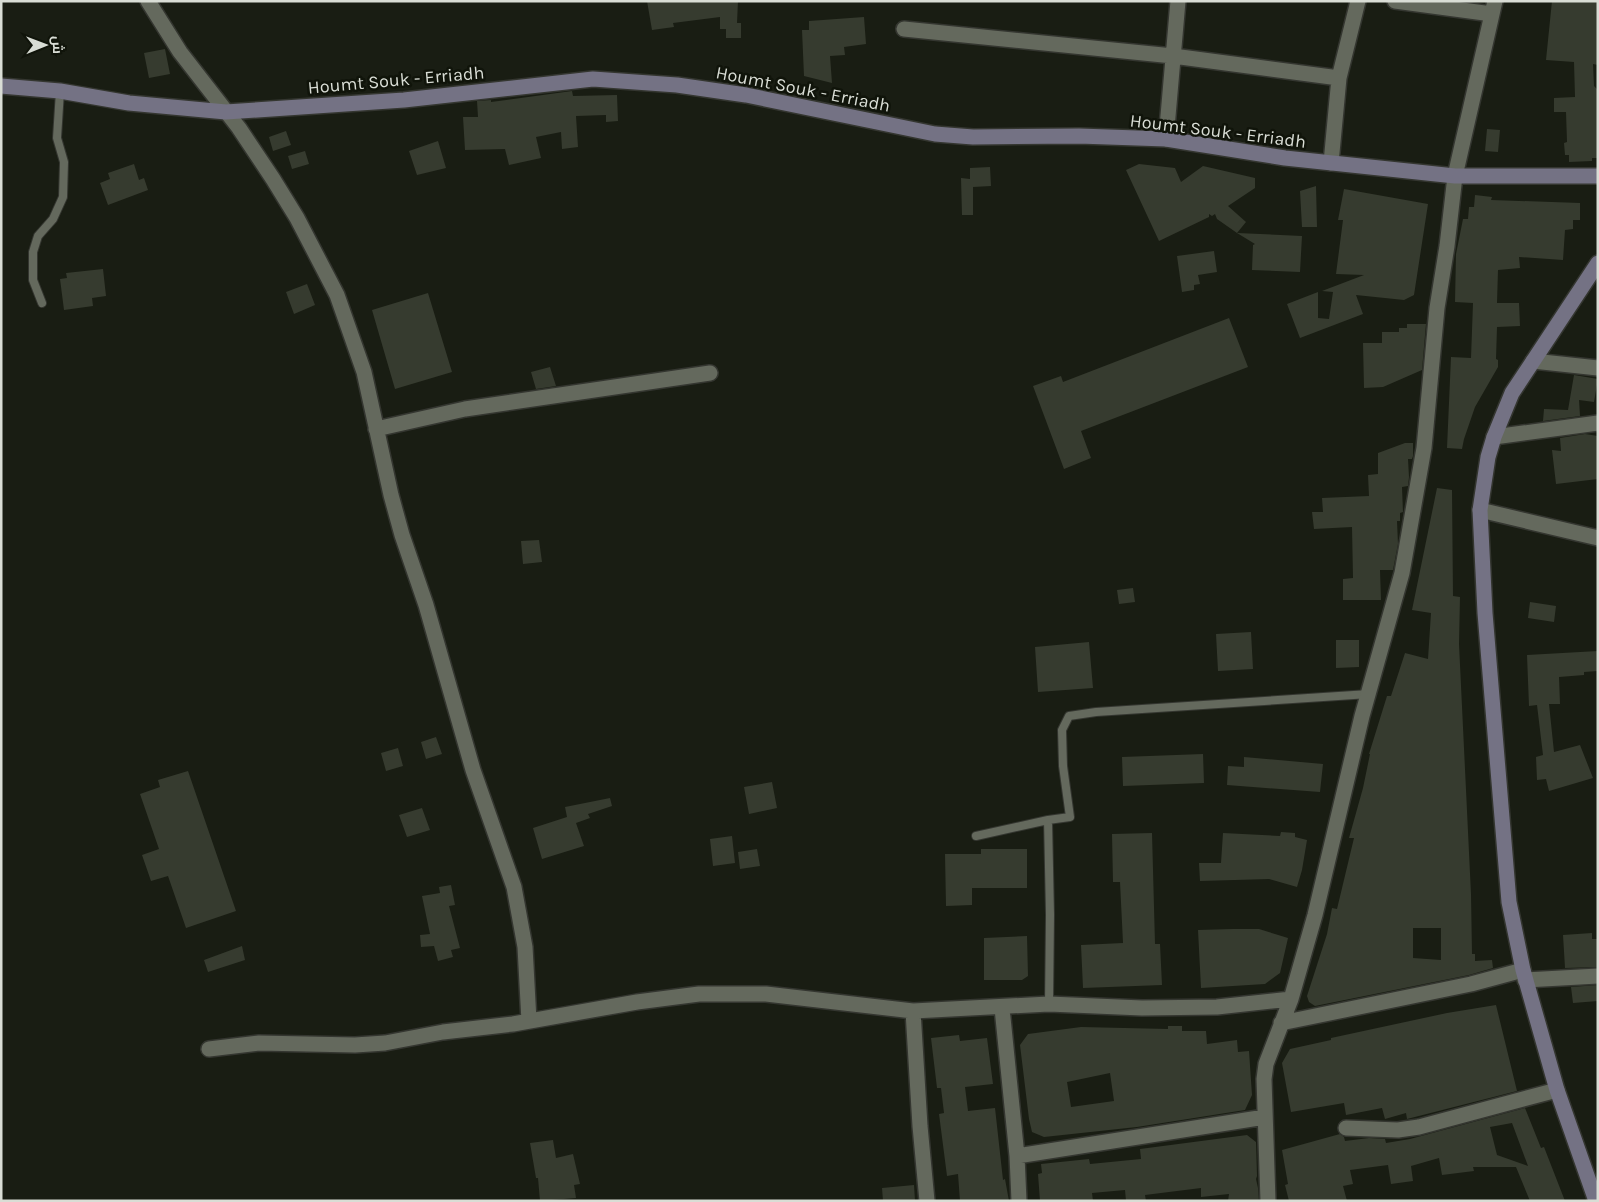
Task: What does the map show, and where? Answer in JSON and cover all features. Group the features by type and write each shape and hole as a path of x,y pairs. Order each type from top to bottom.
{"street":[{"path":"148,1 180,52 274,179 297,218 337,296 364,372 391,495 402,535 426,605 473,770 514,886 524,947 530,1021"},
{"path":"1166,139 1178,1"},
{"path":"1331,163 1339,78 1358,1"},
{"path":"1268,1201 1264,1079 1266,1064 1291,999 1315,915 1369,694 1402,573 1413,520 1424,448 1437,308 1448,246 1455,176 1494,8 1395,1"},
{"path":"904,29 1173,56 1339,78"},
{"name":"Houmt Souk - Erriadh","path":"1,86 60,92 129,103 226,112 404,100 593,79 677,85 746,95 936,134 972,137 1079,136 1166,139 1285,158 1455,176 1598,176"},
{"path":"1596,1201 1557,1090 1524,975 1509,902 1485,613 1480,510 1494,437 1512,393 1598,263"},
{"path":"1533,361 1598,368"},
{"path":"376,429 465,409 710,373"},
{"path":"1494,437 1598,423"},
{"path":"1480,510 1598,538"},
{"path":"1281,1023 1524,975 1598,976"},
{"path":"209,1049 259,1043 355,1045 385,1043 444,1032 514,1024 637,1002 699,994 766,994 913,1011 1002,1008 1049,1004 1176,1008 1217,1007 1291,999"},
{"path":"1002,1008 1017,1156 1019,1201"},
{"path":"913,1011 927,1201"},
{"path":"1346,1128 1398,1130 1419,1127 1557,1090"},
{"path":"1017,1156 1265,1117"}],"lane":[{"path":"42,302 33,280 34,252 38,236 53,219 63,197 64,162 57,138 60,92"},
{"path":"976,836 1048,820 1070,818 1063,766 1062,730 1069,716 1096,712 1369,694"},
{"path":"1048,820 1049,1004"}],"building":[{"path":"647,1 738,1 737,23 741,23 741,38 726,38 726,29 720,29 720,17 673,23 674,27 652,30"},
{"path":"1552,1 1598,1 1598,65 1593,64 1594,86 1597,89 1598,158 1592,158 1592,161 1569,162 1569,155 1565,155 1564,143 1567,142 1566,112 1554,112 1554,98 1575,97 1574,62 1546,60"},
{"path":"864,17 866,44 844,47 845,55 830,56 832,83 804,76 802,30 809,30 809,21"},
{"path":"165,49 170,74 149,78 144,53"},
{"path":"572,91 573,96 617,95 618,121 606,122 606,115 576,116 578,147 562,149 561,132 536,137 541,158 509,165 505,149 465,150 463,117 478,117 477,101 491,100 491,102"},
{"path":"1487,129 1500,130 1498,152 1485,151"},
{"path":"286,131 291,145 273,151 269,137"},
{"path":"438,141 446,168 417,175 409,151"},
{"path":"305,151 309,164 292,169 288,156"},
{"path":"134,164 139,180 144,178 148,190 108,205 100,183 110,179 108,173"},
{"path":"1139,164 1175,168 1181,182 1203,166 1255,178 1255,188 1228,206 1246,222 1237,233 1217,219 1215,214 1212,216 1209,214 1209,217 1159,241 1126,170"},
{"path":"990,167 991,186 973,187 973,215 962,215 961,178 970,179 970,168"},
{"path":"1316,186 1317,227 1302,227 1300,191"},
{"path":"1344,189 1428,204 1414,295 1404,300 1356,295 1363,314 1300,338 1287,304 1318,292 1318,318 1329,319 1333,292 1322,291 1364,275 1336,274 1343,220 1338,220"},
{"path":"1475,195 1492,197 1491,200 1580,203 1580,220 1573,220 1573,229 1565,230 1563,260 1519,257 1520,268 1498,270 1497,303 1519,303 1520,326 1497,327 1496,359 1498,360 1498,367 1475,407 1462,449 1447,448 1451,357 1471,358 1473,303 1455,302 1456,254 1463,219 1468,219 1469,207 1474,207"},
{"path":"1237,233 1302,236 1300,272 1252,270 1253,245 1255,244"},
{"path":"1214,251 1217,272 1198,275 1200,284 1194,285 1194,290 1182,292 1177,256"},
{"path":"103,269 106,296 92,298 93,306 64,310 60,279 67,278 66,273"},
{"path":"307,284 315,305 294,314 286,292"},
{"path":"428,293 452,372 395,389 372,310"},
{"path":"1229,318 1248,367 1081,431 1091,458 1064,469 1033,386 1061,376 1063,382"},
{"path":"1407,324 1426,324 1422,370 1383,387 1364,388 1363,343 1382,343 1382,332 1399,332 1399,328 1407,328"},
{"path":"550,367 556,386 536,389 531,372"},
{"path":"1574,375 1598,379 1594,402 1579,400 1580,416 1543,421 1544,409 1568,410"},
{"path":"1585,434 1598,436 1598,479 1556,484 1552,450 1561,451 1560,438"},
{"path":"1405,443 1413,443 1413,456 1412,459 1408,459 1408,486 1402,487 1403,512 1400,513 1400,521 1397,521 1398,544 1393,570 1380,570 1381,600 1343,600 1343,579 1353,578 1352,527 1314,529 1312,512 1323,512 1322,498 1369,496 1368,475 1378,474 1378,453"},
{"path":"1437,488 1452,490 1453,596 1460,597 1459,644 1471,894 1472,954 1475,954 1475,961 1492,960 1493,968 1469,975 1315,1006 1309,1002 1307,996 1327,934 1332,908 1337,909 1354,838 1349,838 1363,788 1369,754 1387,696 1391,696 1405,653 1428,659 1431,613 1412,610","holes":["1413,928 1441,928 1441,960 1413,958"]},
{"path":"539,540 542,562 523,564 521,541"},
{"path":"1133,588 1135,602 1119,604 1117,590"},
{"path":"1530,602 1556,606 1554,622 1528,618"},
{"path":"1251,632 1253,669 1218,671 1216,634"},
{"path":"1336,640 1359,640 1359,667 1336,668"},
{"path":"1089,642 1093,688 1038,692 1035,647"},
{"path":"1598,651 1598,671 1584,672 1584,675 1559,677 1560,704 1549,704 1554,752 1580,745 1593,778 1549,791 1546,779 1537,780 1536,757 1543,755 1537,705 1529,706 1527,655"},
{"path":"436,737 442,754 426,759 421,742"},
{"path":"398,748 403,766 386,771 381,753"},
{"path":"1203,754 1204,783 1123,786 1122,757"},
{"path":"1244,757 1323,764 1320,792 1227,785 1228,766 1244,767"},
{"path":"188,771 236,911 186,928 168,876 151,881 142,855 159,849 140,794 160,787 158,780"},
{"path":"772,782 777,808 749,814 744,787"},
{"path":"610,798 612,806 588,814 590,818 576,823 584,846 542,859 533,828 567,817 565,807"},
{"path":"422,808 430,830 407,837 399,815"},
{"path":"1281,832 1295,833 1295,837 1307,840 1297,887 1269,879 1200,881 1199,863 1221,863 1223,833 1280,836"},
{"path":"1152,833 1155,944 1160,944 1162,985 1083,988 1081,945 1123,943 1120,882 1113,882 1112,834"},
{"path":"732,836 735,863 713,866 710,839"},
{"path":"757,849 760,866 740,869 738,852"},
{"path":"981,849 1027,849 1027,888 972,888 972,905 946,906 945,854 981,854"},
{"path":"451,885 455,905 449,906 460,948 451,950 453,957 438,961 434,946 421,947 420,935 430,934 422,896 440,893 439,887"},
{"path":"1259,929 1288,938 1280,973 1265,984 1201,988 1198,930"},
{"path":"1592,933 1592,939 1598,939 1598,967 1565,968 1563,935"},
{"path":"1027,936 1028,976 1022,980 984,980 984,938"},
{"path":"242,946 245,960 208,972 204,960"},
{"path":"1598,985 1598,1001 1573,1003 1571,987"},
{"path":"1496,1005 1517,1091 1407,1119 1406,1113 1385,1119 1382,1108 1346,1115 1344,1103 1291,1112 1282,1063 1290,1049 1331,1040 1331,1038 1447,1013"},
{"path":"1168,1026 1182,1026 1182,1031 1206,1031 1207,1044 1237,1040 1238,1052 1249,1051 1252,1095 1245,1110 1137,1127 1044,1137 1032,1132 1020,1045 1028,1034 1081,1027 1168,1029","holes":["1110,1073 1114,1101 1071,1107 1067,1082"]},
{"path":"959,1035 960,1041 987,1038 993,1084 965,1087 968,1111 995,1108 1003,1180 1005,1179 1009,1201 960,1201 958,1174 947,1176 939,1114 944,1113 941,1088 937,1088 931,1038"},
{"path":"1525,1108 1541,1148 1544,1147 1565,1201 1530,1201 1516,1167 1473,1167 1474,1171 1442,1175 1439,1158 1411,1166 1413,1181 1391,1184 1388,1165 1350,1170 1353,1184 1343,1186 1347,1201 1289,1201 1285,1185 1288,1184 1282,1150 1340,1134 1344,1137 1345,1141 1369,1138 1385,1139 1386,1143 1410,1139","holes":["1512,1123 1528,1166 1497,1155 1490,1127"]},
{"path":"1247,1135 1256,1142 1256,1179 1259,1201 1228,1201 1229,1194 1201,1197 1201,1188 1145,1195 1146,1201 1126,1201 1125,1190 1092,1193 1093,1201 1040,1201 1038,1174 1042,1173 1041,1164 1089,1159 1090,1164 1141,1159 1140,1149"},
{"path":"553,1140 556,1158 573,1154 580,1184 574,1185 576,1198 540,1201 538,1178 536,1178 530,1143"},
{"path":"914,1185 915,1201 883,1201 882,1188"}]}
